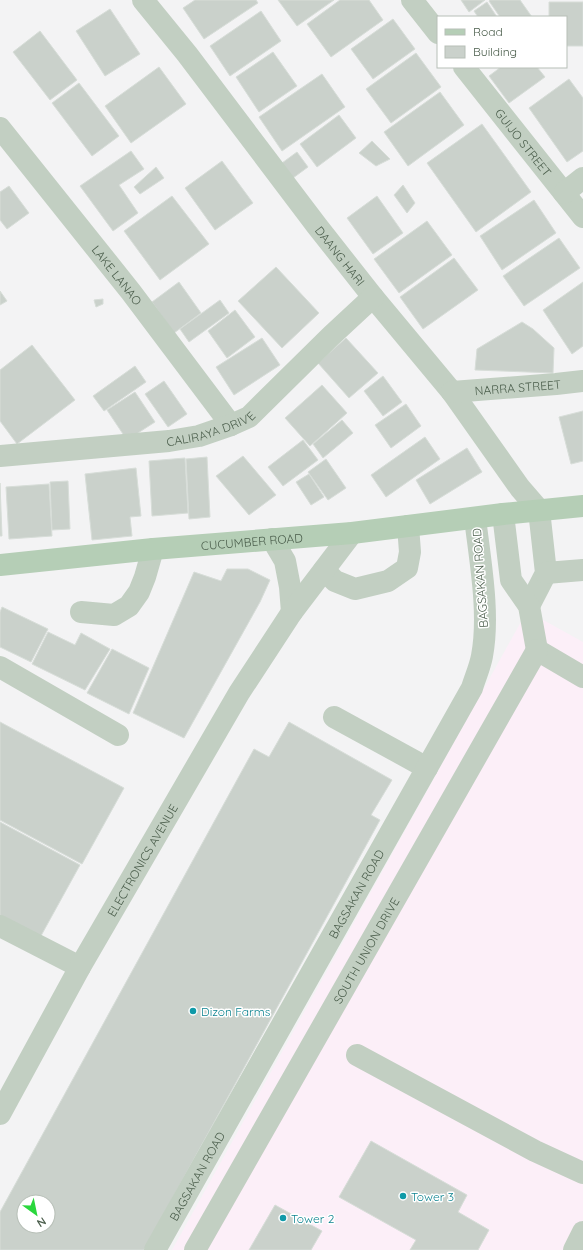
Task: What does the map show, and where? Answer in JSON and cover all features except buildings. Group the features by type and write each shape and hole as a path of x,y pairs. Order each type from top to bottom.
{"main road":[{"name":"CUCUMBER ROAD","path":"0,565 153,549 352,533 503,514 583,506"}],"street":[{"name":"DAANG HARI","path":"143,0 188,54 317,226 373,297 452,392 520,488 539,510"},
{"path":"412,0 437,33"},
{"name":"GUIJO STREET","path":"465,68 583,217"},
{"name":"LAKE LANAO","path":"0,128 127,286 231,425"},
{"path":"564,193 583,178"},
{"name":"CALIRAYA DRIVE","path":"0,456 169,441 199,436 231,425 249,417 373,297"},
{"name":"NARRA STREET","path":"452,392 556,384 583,380"},
{"path":"529,606 546,574 539,510"},
{"path":"503,514 511,580 529,606 537,650 583,677"},
{"name":"BAGSAKAN ROAD","path":"155,1250 472,688 482,656 485,629 484,594 475,518"},
{"path":"324,570 335,581 355,589 388,581 407,568 410,552 408,526"},
{"name":"ELECTRONICS AVENUE","path":"0,1114 80,967 239,693 292,612 352,533"},
{"path":"272,539 285,561 290,587 292,612"},
{"path":"81,612 114,615 128,606 139,592 146,577 153,549"},
{"path":"546,574 583,570"},
{"name":"SOUTH UNION DRIVE","path":"195,1250 537,650"},
{"path":"0,667 118,735"},
{"path":"334,717 427,768"},
{"path":"0,926 80,967"},
{"path":"357,1055 535,1151 583,1173"},
{"path":"574,1250 583,1232"}],"shaded area":[{"path":"527,611 583,642 583,1250 172,1250"}],"place":[{"name":"Dizon Farms","path":"193,1011"},
{"name":"Tower 3","path":"403,1196"},
{"name":"Tower 2","path":"283,1218"}]}
